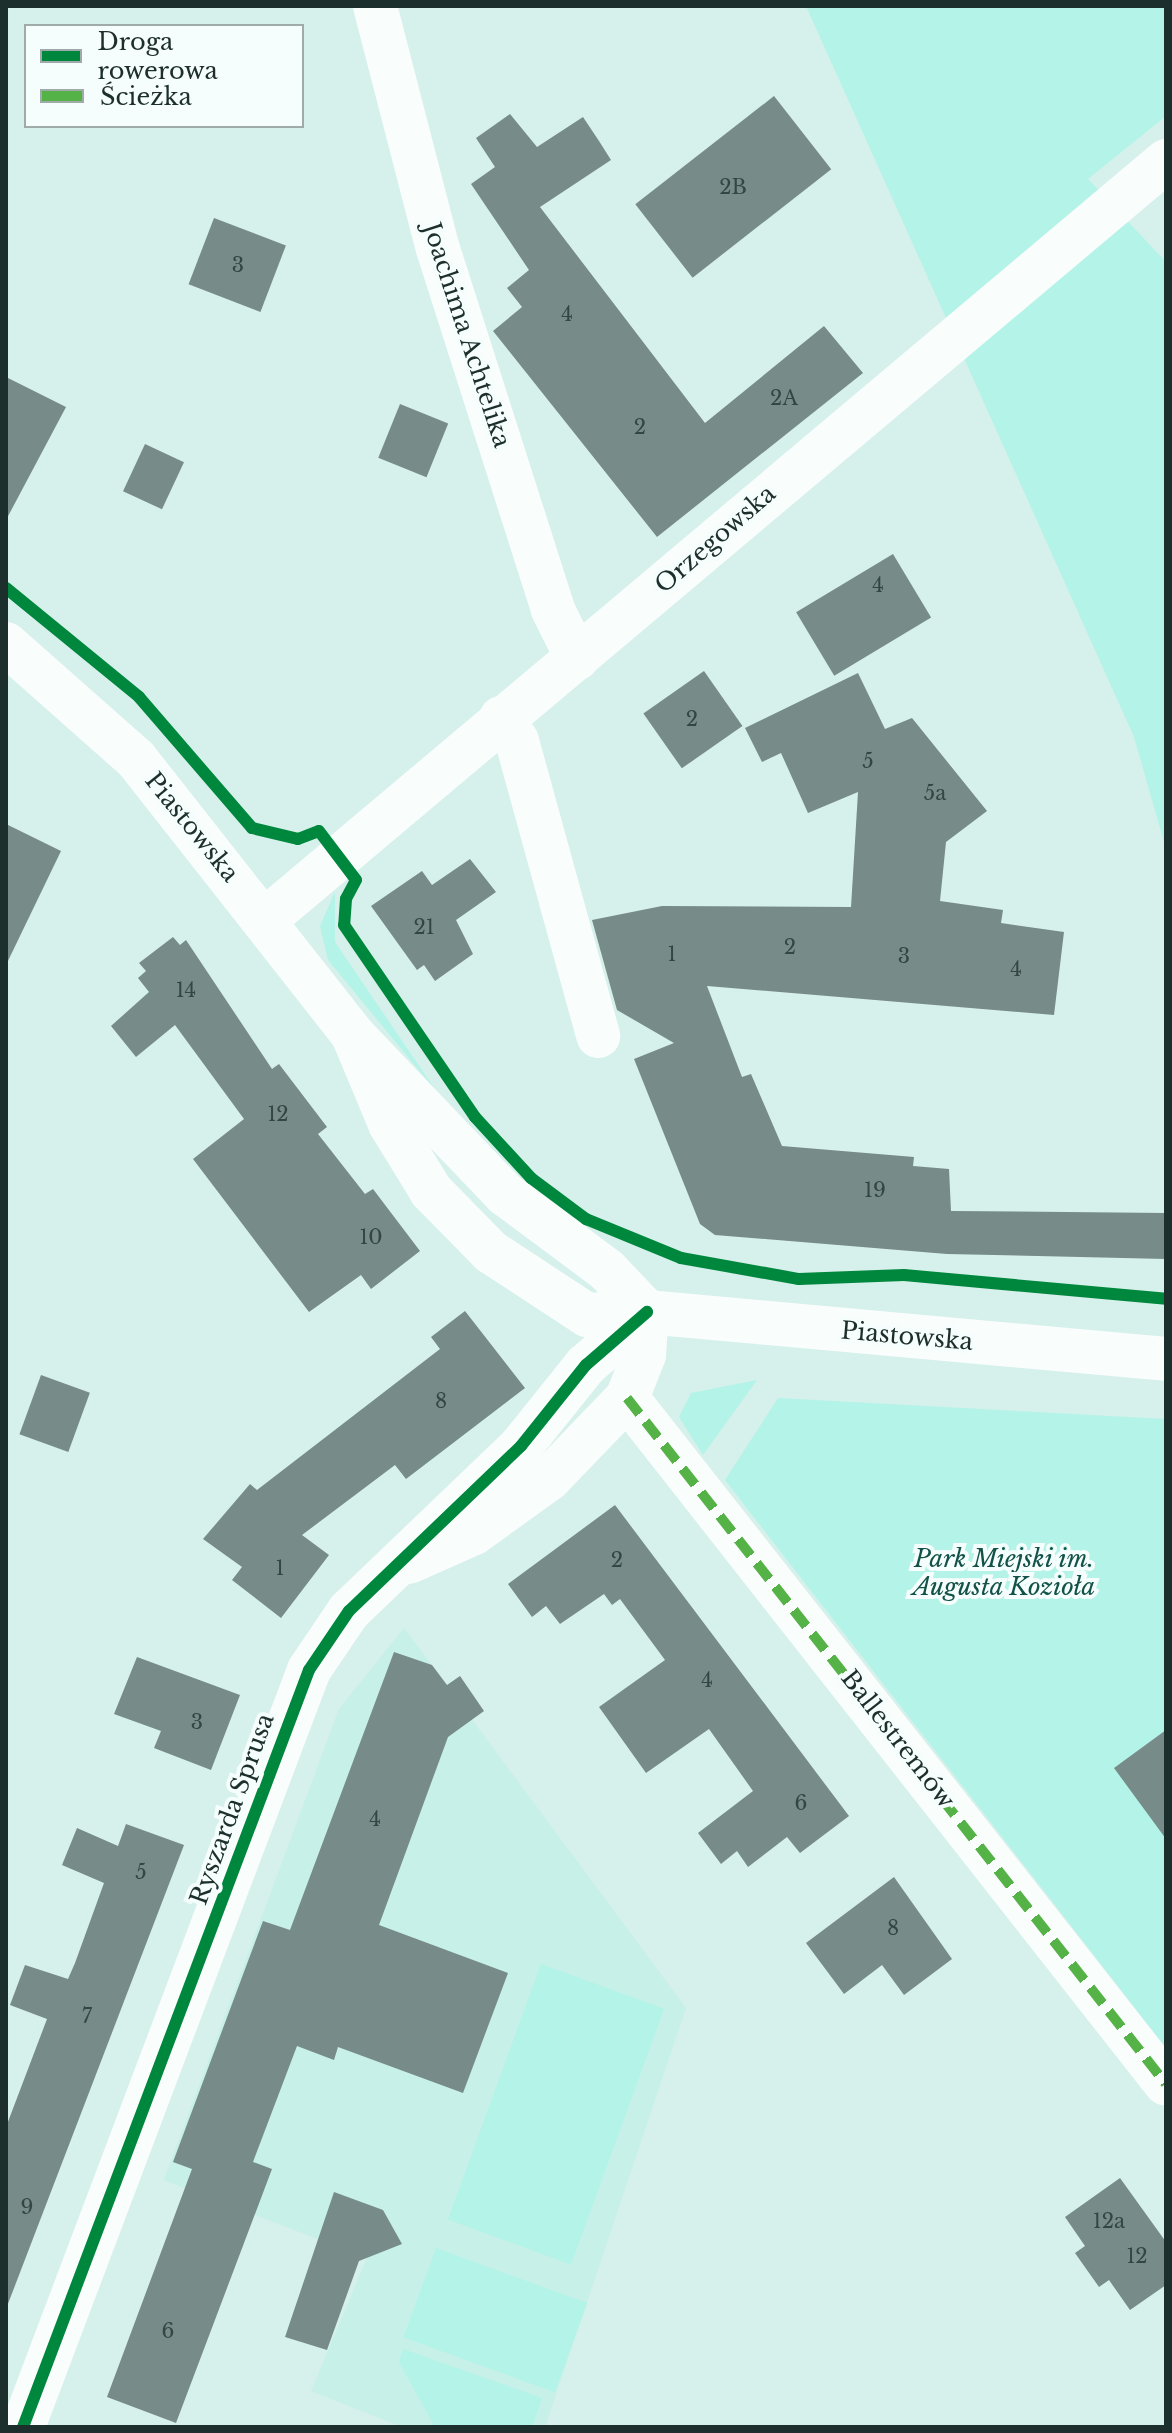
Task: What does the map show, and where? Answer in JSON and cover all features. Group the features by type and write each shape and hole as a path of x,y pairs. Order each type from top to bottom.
{"street":[{"name":"Joachima Achtelika","path":"375,6 438,249 553,610 577,658"},
{"name":"Orzegowska","path":"266,919 1166,161"},
{"name":"Piastowska","path":"6,644 136,759 266,919 353,1035 505,1194 607,1270 647,1312 1166,1359"},
{"path":"501,718 517,741 598,1036"},
{"name":"Ryszarda Sprusa","path":"396,1568 474,1533 549,1479 627,1398 644,1355 647,1312"},
{"name":"Ryszarda Sprusa","path":"23,2427 309,1670 349,1611 396,1568 453,1503 521,1446 586,1365 647,1312"},
{"name":"Ballestremów","path":"627,1398 1166,2084"}],"shaded area":[{"path":"404,1628 686,2008 545,2427 402,2427 311,2391 367,2258 164,2180 339,1709"}],"green space":[{"path":"806,6 1166,6 1166,116 1088,179 1166,262 1166,849 1134,737"},
{"path":"335,892 335,942 436,1091 328,960 320,926"},
{"path":"757,1380 703,1455 679,1417 691,1393"},
{"name":"Park Miejski im. Augusta Kozioła","path":"778,1398 1166,1419 1166,2048 725,1480"},
{"path":"541,1964 664,2009 571,2264 448,2220"},
{"path":"436,2248 587,2303 555,2392 404,2337"},
{"path":"403,2349 542,2398 532,2427 435,2427 399,2362"}],"building":[{"path":"774,96 831,169 693,278 635,204"},
{"path":"510,114 537,147 583,117 611,160 540,207 705,423 824,326 863,373 657,537 493,331 522,307 507,288 529,270 471,184 495,167 476,138"},
{"path":"214,218 286,246 260,312 189,284"},
{"path":"6,377 66,407 6,520"},
{"path":"400,404 448,423 426,477 378,458"},
{"path":"145,444 184,462 162,509 123,491"},
{"path":"893,554 931,617 834,676 796,612"},
{"path":"704,671 742,726 682,768 643,713"},
{"path":"858,673 885,729 912,718 987,811 946,842 940,901 1003,910 1001,923 1064,932 1054,1015 707,986 742,1077 751,1074 782,1146 914,1157 913,1166 949,1169 951,1211 1166,1213 1166,1259 947,1254 715,1235 700,1224 634,1059 674,1043 617,1010 592,920 662,906 851,907 858,792 808,813 781,753 762,762 745,728"},
{"path":"6,824 61,851 6,965"},
{"path":"470,859 496,892 456,920 473,954 435,981 424,965 417,970 371,906 422,871 432,885"},
{"path":"173,937 180,945 186,940 272,1069 279,1064 327,1127 318,1134 365,1194 373,1189 420,1251 371,1289 361,1275 309,1312 193,1159 244,1119 175,1025 136,1057 111,1026 149,992 138,978 146,971 139,963"},
{"path":"465,1311 525,1388 406,1479 395,1465 302,1535 329,1555 281,1618 232,1580 242,1567 203,1539 250,1484 257,1490 440,1349 431,1337"},
{"path":"41,1375 90,1393 68,1452 19,1434"},
{"path":"615,1505 849,1816 800,1853 787,1837 748,1867 737,1851 721,1864 698,1833 753,1791 709,1729 646,1773 599,1707 665,1660 620,1599 612,1605 604,1594 560,1624 546,1606 532,1617 508,1584"},
{"path":"394,1652 432,1665 447,1685 460,1676 484,1711 448,1737 379,1925 508,1973 463,2093 338,2047 334,2060 297,2046 253,2162 272,2169 176,2423 107,2397 192,2169 173,2162 263,1921 290,1930"},
{"path":"137,1657 240,1695 211,1770 154,1748 161,1731 114,1714"},
{"path":"1166,1730 1166,1839 1114,1768"},
{"path":"126,1824 184,1845 6,2309 6,2127 47,2019 10,2005 25,1965 68,1979 75,1963 104,1883 62,1865 77,1828 118,1846"},
{"path":"894,1877 952,1959 904,1995 882,1965 844,1994 806,1943"},
{"path":"1120,2178 1166,2242 1166,2285 1130,2310 1109,2280 1099,2287 1075,2253 1085,2246 1065,2217"},
{"path":"334,2192 383,2210 402,2244 359,2261 327,2350 285,2337"}],"marked path":[{"path":"627,1398 1166,2084"}],"cycle path":[{"path":"6,588 139,697 252,828 298,839 319,831 356,880 346,899 344,925 475,1117 531,1178 586,1219 681,1258 799,1279 904,1275 1166,1299"},
{"path":"23,2427 309,1670 349,1611 521,1446 586,1365 647,1312"}]}
